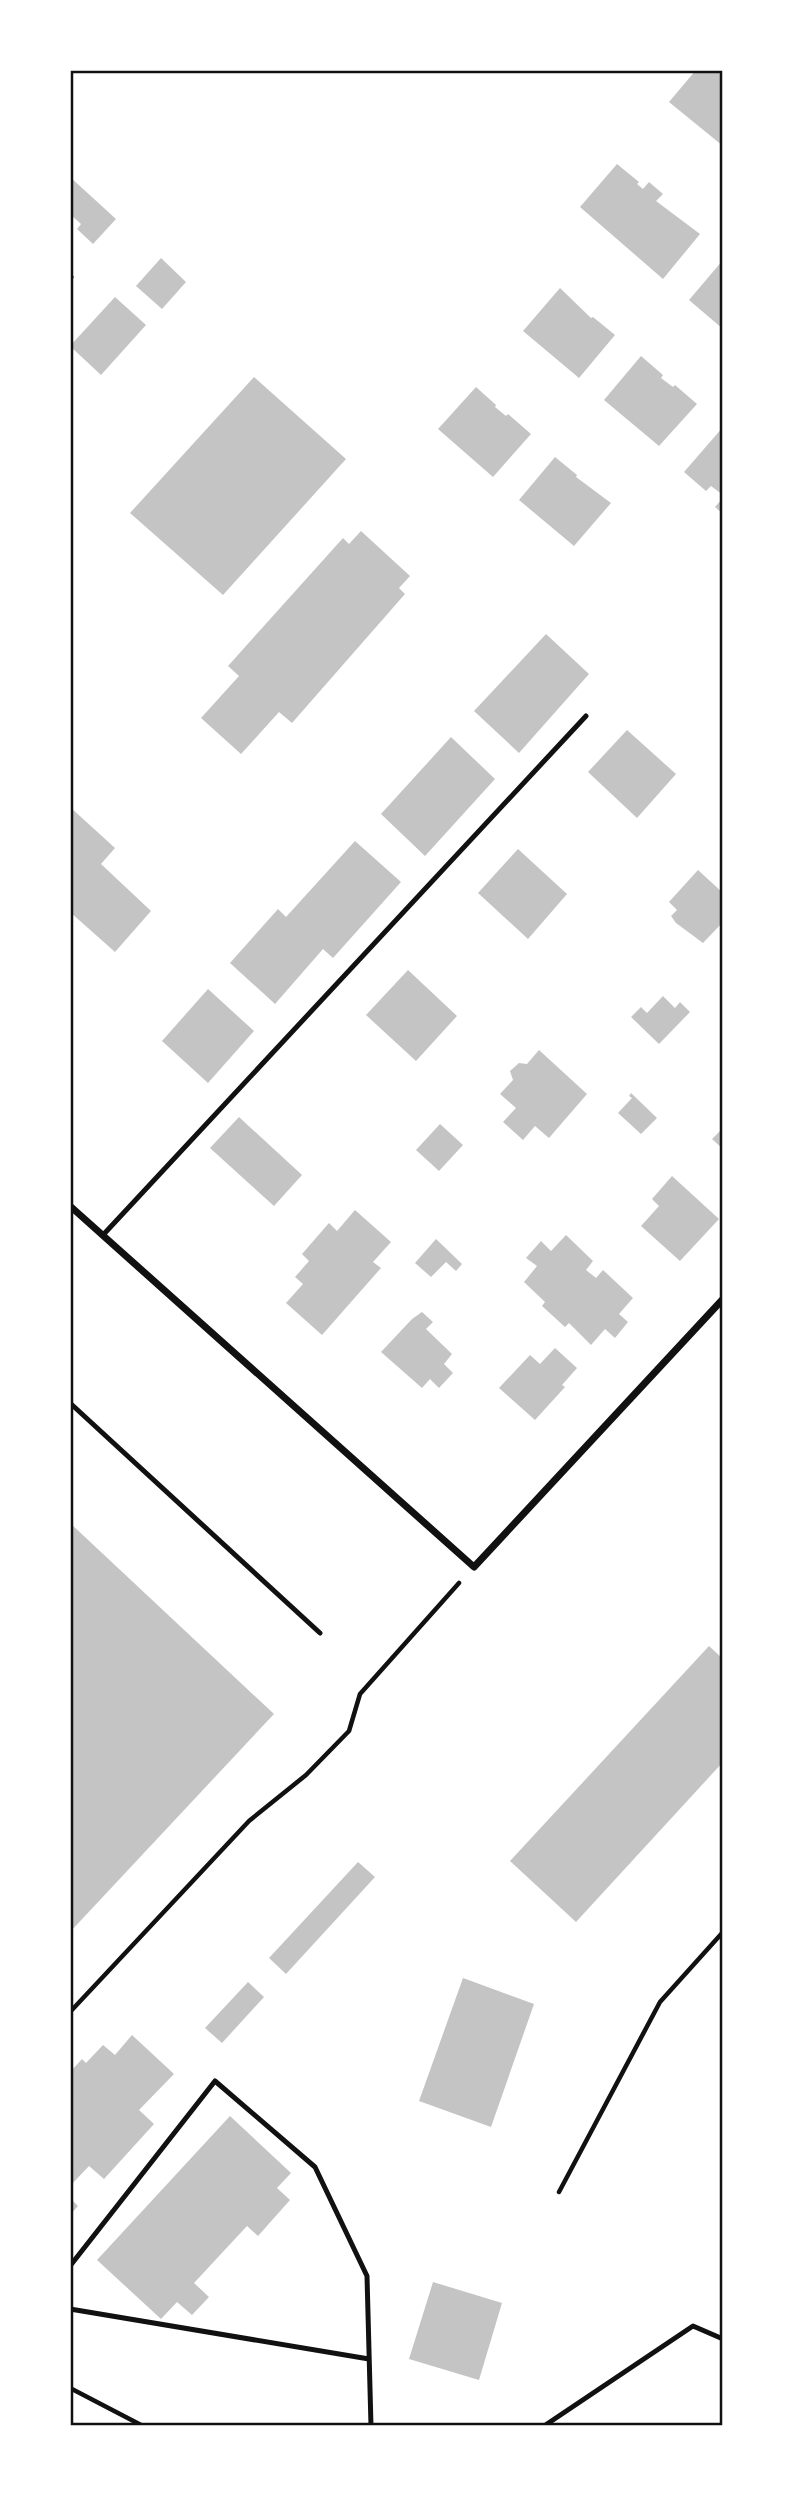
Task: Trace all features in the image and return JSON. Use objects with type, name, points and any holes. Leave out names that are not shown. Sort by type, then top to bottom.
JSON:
[{"type":"street","points":[[70,1206],[474,1567],[723,1299]]},
{"type":"lane","points":[[103,1235],[586,716]]},
{"type":"lane","points":[[70,1403],[320,1633]]},
{"type":"lane","points":[[70,2266],[215,2081],[315,2166],[367,2276],[371,2426]]},
{"type":"lane","points":[[70,2309],[369,2359]]},
{"type":"lane","points":[[544,2426],[693,2326],[723,2339]]},
{"type":"path","points":[[70,2012],[249,1821],[306,1775],[349,1731],[360,1694],[474,1567]]},
{"type":"path","points":[[559,2192],[660,2002],[723,1932]]},
{"type":"path","points":[[70,2388],[143,2426]]},
{"type":"building","points":[[696,70],[720,70],[723,73],[723,146],[669,102]]},
{"type":"building","points":[[617,164],[639,182],[637,184],[643,189],[649,182],[663,194],[656,201],[700,234],[663,279],[580,207]]},
{"type":"building","points":[[70,177],[116,219],[93,244],[77,229],[81,224],[70,214]]},
{"type":"building","points":[[161,258],[186,282],[162,309],[136,286]]},
{"type":"building","points":[[723,260],[723,329],[689,300]]},
{"type":"building","points":[[560,288],[591,318],[615,335],[579,378],[523,331]]},
{"type":"building","points":[[115,297],[146,325],[101,375],[70,346]]},
{"type":"building","points":[[641,356],[663,375],[661,378],[673,387],[675,385],[697,404],[659,446],[604,400]]},
{"type":"building","points":[[254,377],[346,459],[223,595],[130,513]]},
{"type":"building","points":[[476,387],[496,405],[495,407],[506,416],[508,414],[531,434],[493,477],[438,429]]},
{"type":"building","points":[[723,427],[723,495],[711,486],[706,491],[684,472]]},
{"type":"building","points":[[555,457],[577,475],[576,477],[611,503],[574,546],[519,500]]},
{"type":"building","points":[[723,498],[723,514],[715,507]]},
{"type":"building","points":[[361,531],[410,576],[399,588],[405,594],[292,723],[279,712],[241,754],[201,718],[239,676],[228,666],[343,538],[349,544]]},
{"type":"building","points":[[546,634],[589,674],[519,753],[474,711]]},
{"type":"building","points":[[627,730],[676,774],[637,818],[588,772]]},
{"type":"building","points":[[451,737],[495,779],[425,856],[381,814]]},
{"type":"building","points":[[70,807],[115,848],[101,864],[151,911],[115,952],[70,912]]},
{"type":"building","points":[[355,841],[401,882],[333,958],[323,949],[275,1004],[230,963],[278,909],[286,917]]},
{"type":"building","points":[[518,849],[567,894],[528,939],[478,893]]},
{"type":"building","points":[[698,870],[723,893],[723,922],[703,943],[676,923],[671,916],[677,910],[669,902]]},
{"type":"building","points":[[408,970],[457,1016],[416,1061],[366,1015]]},
{"type":"building","points":[[208,989],[254,1031],[208,1083],[162,1041]]},
{"type":"building","points":[[663,996],[675,1008],[680,1002],[690,1012],[659,1044],[631,1017],[641,1007],[647,1013]]},
{"type":"building","points":[[539,1050],[587,1094],[549,1138],[535,1126],[523,1140],[503,1122],[516,1108],[500,1094],[513,1080],[510,1071],[519,1063],[527,1064]]},
{"type":"building","points":[[631,1093],[657,1118],[641,1134],[618,1113],[632,1098],[629,1096]]},
{"type":"building","points":[[239,1117],[302,1175],[274,1206],[210,1148]]},
{"type":"building","points":[[440,1124],[463,1145],[439,1171],[416,1150]]},
{"type":"building","points":[[723,1128],[723,1149],[712,1139]]},
{"type":"building","points":[[672,1176],[719,1219],[680,1261],[641,1226],[659,1206],[652,1199]]},
{"type":"building","points":[[355,1210],[391,1242],[373,1262],[381,1268],[322,1335],[286,1303],[303,1284],[295,1277],[309,1261],[302,1254],[329,1223],[337,1231]]},
{"type":"building","points":[[566,1235],[593,1261],[586,1270],[596,1278],[603,1270],[633,1298],[619,1314],[628,1322],[615,1338],[605,1329],[591,1345],[569,1323],[565,1327],[542,1306],[545,1302],[524,1282],[537,1266],[526,1258],[541,1241],[551,1251]]},
{"type":"building","points":[[436,1239],[462,1264],[456,1271],[446,1262],[431,1277],[415,1263]]},
{"type":"building","points":[[422,1312],[433,1322],[426,1329],[452,1354],[444,1364],[453,1373],[439,1388],[430,1379],[422,1388],[381,1352]]},
{"type":"building","points":[[555,1348],[577,1368],[562,1385],[565,1387],[535,1420],[499,1388],[530,1355],[540,1364]]},
{"type":"building","points":[[70,1523],[274,1714],[70,1932]]},
{"type":"building","points":[[709,1646],[723,1659],[723,1762],[576,1922],[510,1861]]},
{"type":"building","points":[[358,1862],[375,1877],[286,1974],[269,1958]]},
{"type":"building","points":[[463,1978],[534,2004],[491,2127],[419,2101]]},
{"type":"building","points":[[248,1982],[264,1997],[222,2043],[205,2028]]},
{"type":"building","points":[[132,2035],[174,2074],[139,2110],[154,2124],[104,2179],[89,2166],[70,2186],[70,2072],[82,2059],[86,2063],[103,2045],[115,2055]]},
{"type":"building","points":[[230,2116],[291,2173],[277,2188],[290,2200],[258,2236],[247,2226],[194,2283],[209,2297],[192,2315],[177,2302],[161,2319],[97,2260]]},
{"type":"building","points":[[70,2198],[78,2206],[70,2215]]},
{"type":"building","points":[[433,2282],[502,2303],[479,2380],[409,2359]]}]
